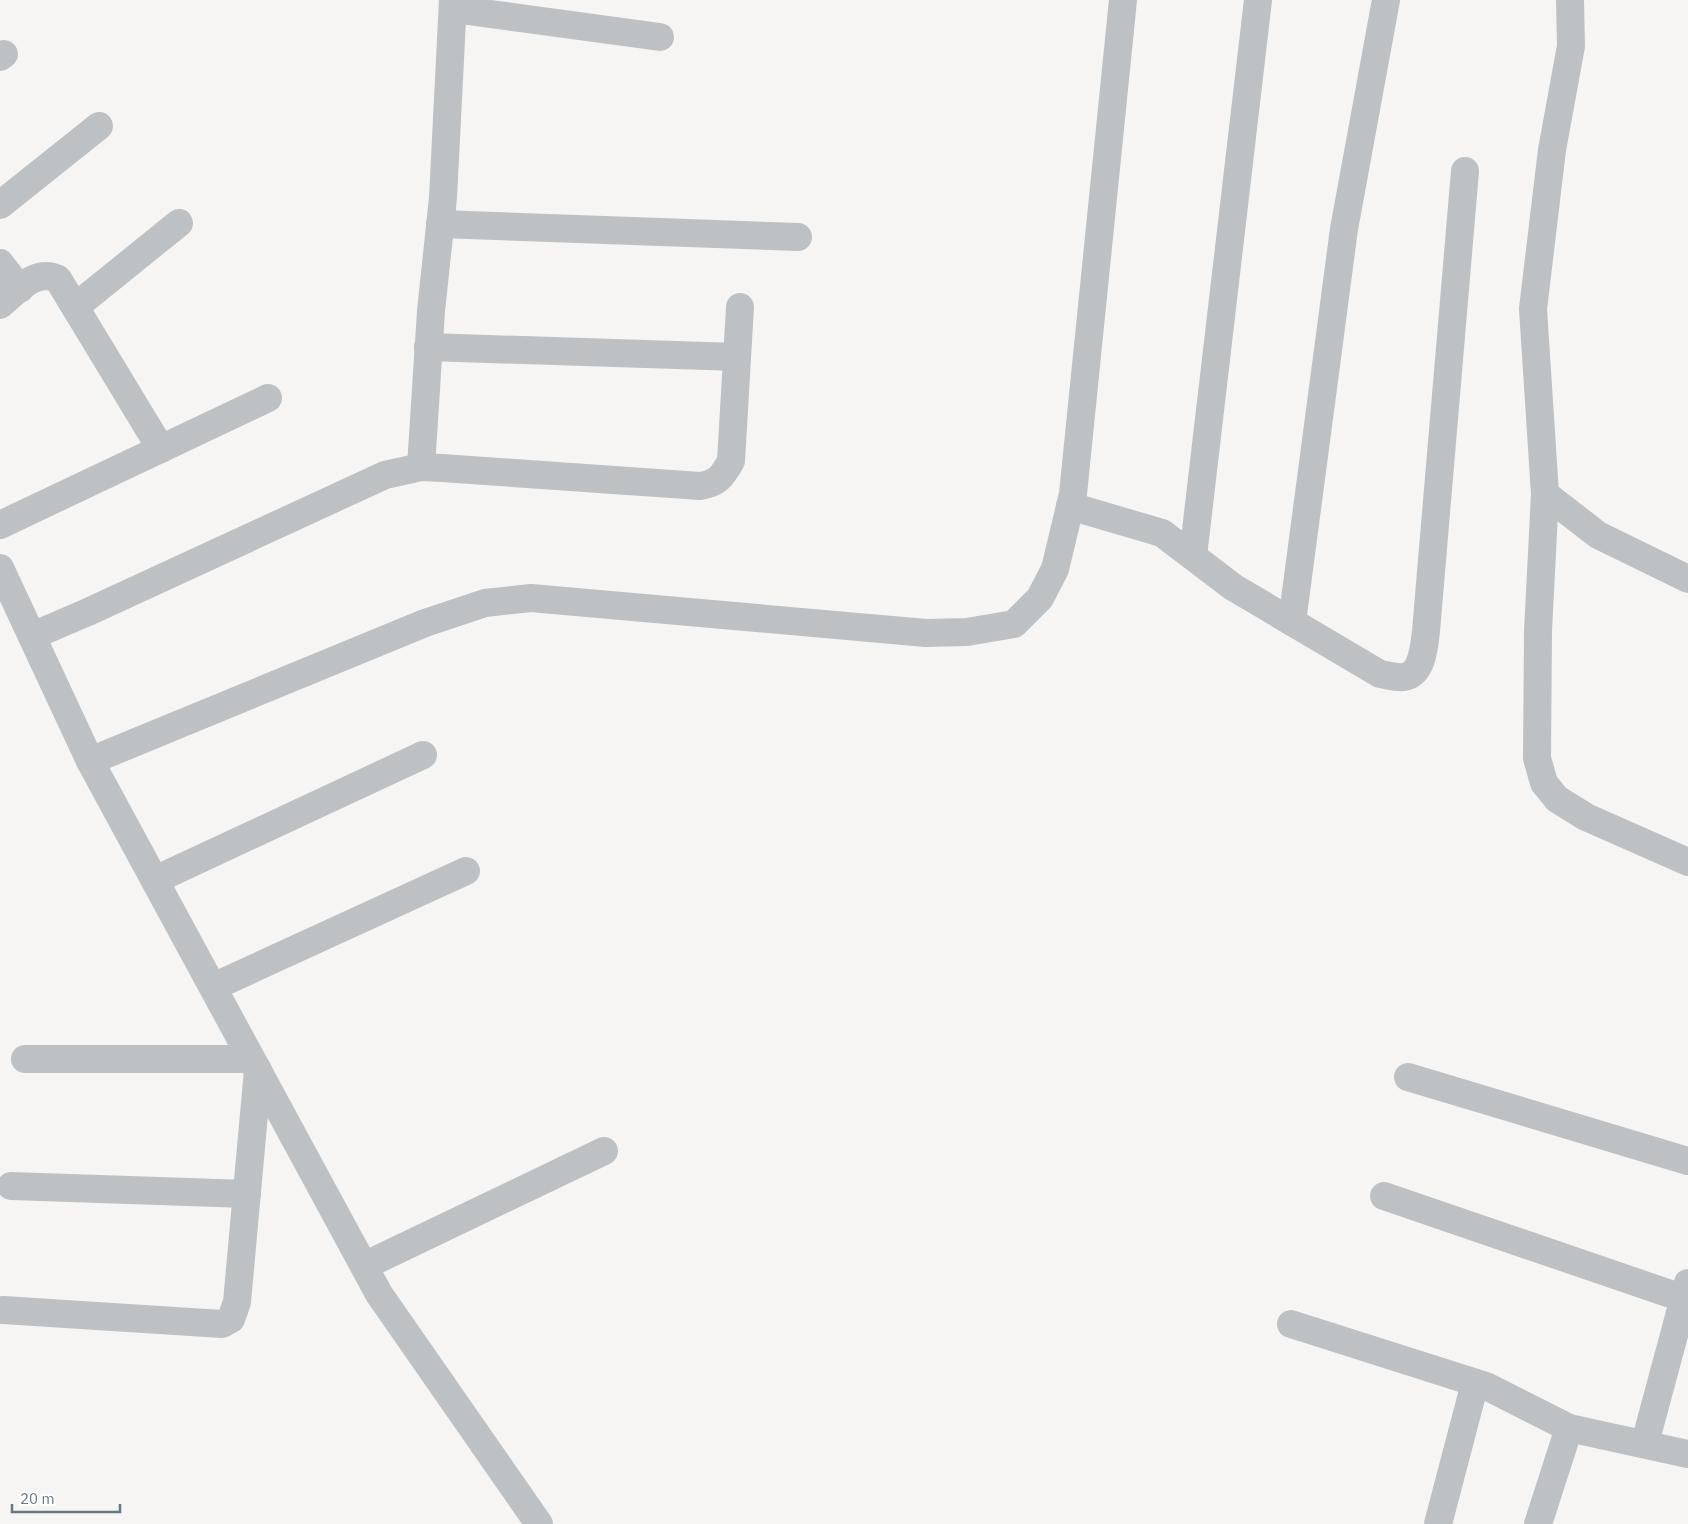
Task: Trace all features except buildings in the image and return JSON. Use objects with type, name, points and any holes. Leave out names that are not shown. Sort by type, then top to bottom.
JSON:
[{"type":"street","points":[[90,761],[425,623],[485,603],[531,598],[926,633],[967,632],[1014,624],[1040,598],[1055,569],[1070,506],[1123,0]]},
{"type":"street","points":[[1193,556],[1258,0]]},
{"type":"street","points":[[1292,622],[1344,230],[1386,0]]},
{"type":"street","points":[[1570,0],[1571,46],[1552,150],[1532,309],[1545,494],[1538,631],[1537,758],[1544,783],[1557,799],[1586,817],[1688,862]]},
{"type":"street","points":[[421,467],[428,347],[440,224],[453,4],[660,37]]},
{"type":"street","points":[[0,204],[99,126]]},
{"type":"street","points":[[1070,506],[1162,533],[1233,587],[1380,674],[1404,677],[1411,674],[1421,662],[1426,631],[1465,171]]},
{"type":"street","points":[[75,307],[179,223]]},
{"type":"street","points":[[440,224],[798,237]]},
{"type":"street","points":[[0,263],[10,297],[35,277],[48,274],[58,279],[161,449]]},
{"type":"street","points":[[32,636],[385,475],[421,467],[700,486],[715,483],[722,477],[731,461],[740,307]]},
{"type":"street","points":[[428,347],[737,357]]},
{"type":"street","points":[[0,525],[268,398]]},
{"type":"street","points":[[1545,494],[1598,535],[1688,579]]},
{"type":"street","points":[[0,568],[90,761],[379,1294],[539,1524]]},
{"type":"street","points":[[155,880],[422,755]]},
{"type":"street","points":[[213,987],[466,871]]},
{"type":"street","points":[[25,1060],[254,1065]]},
{"type":"street","points":[[3,1310],[222,1324],[231,1319],[237,1302],[247,1194],[254,1065]]},
{"type":"street","points":[[1408,1077],[1688,1161]]},
{"type":"street","points":[[364,1266],[604,1151]]},
{"type":"street","points":[[11,1186],[247,1194]]},
{"type":"street","points":[[1384,1196],[1686,1294],[1644,1443]]},
{"type":"street","points":[[1291,1324],[1475,1383],[1569,1428],[1688,1454]]},
{"type":"street","points":[[1438,1524],[1475,1383]]},
{"type":"street","points":[[1538,1524],[1569,1428]]}]
